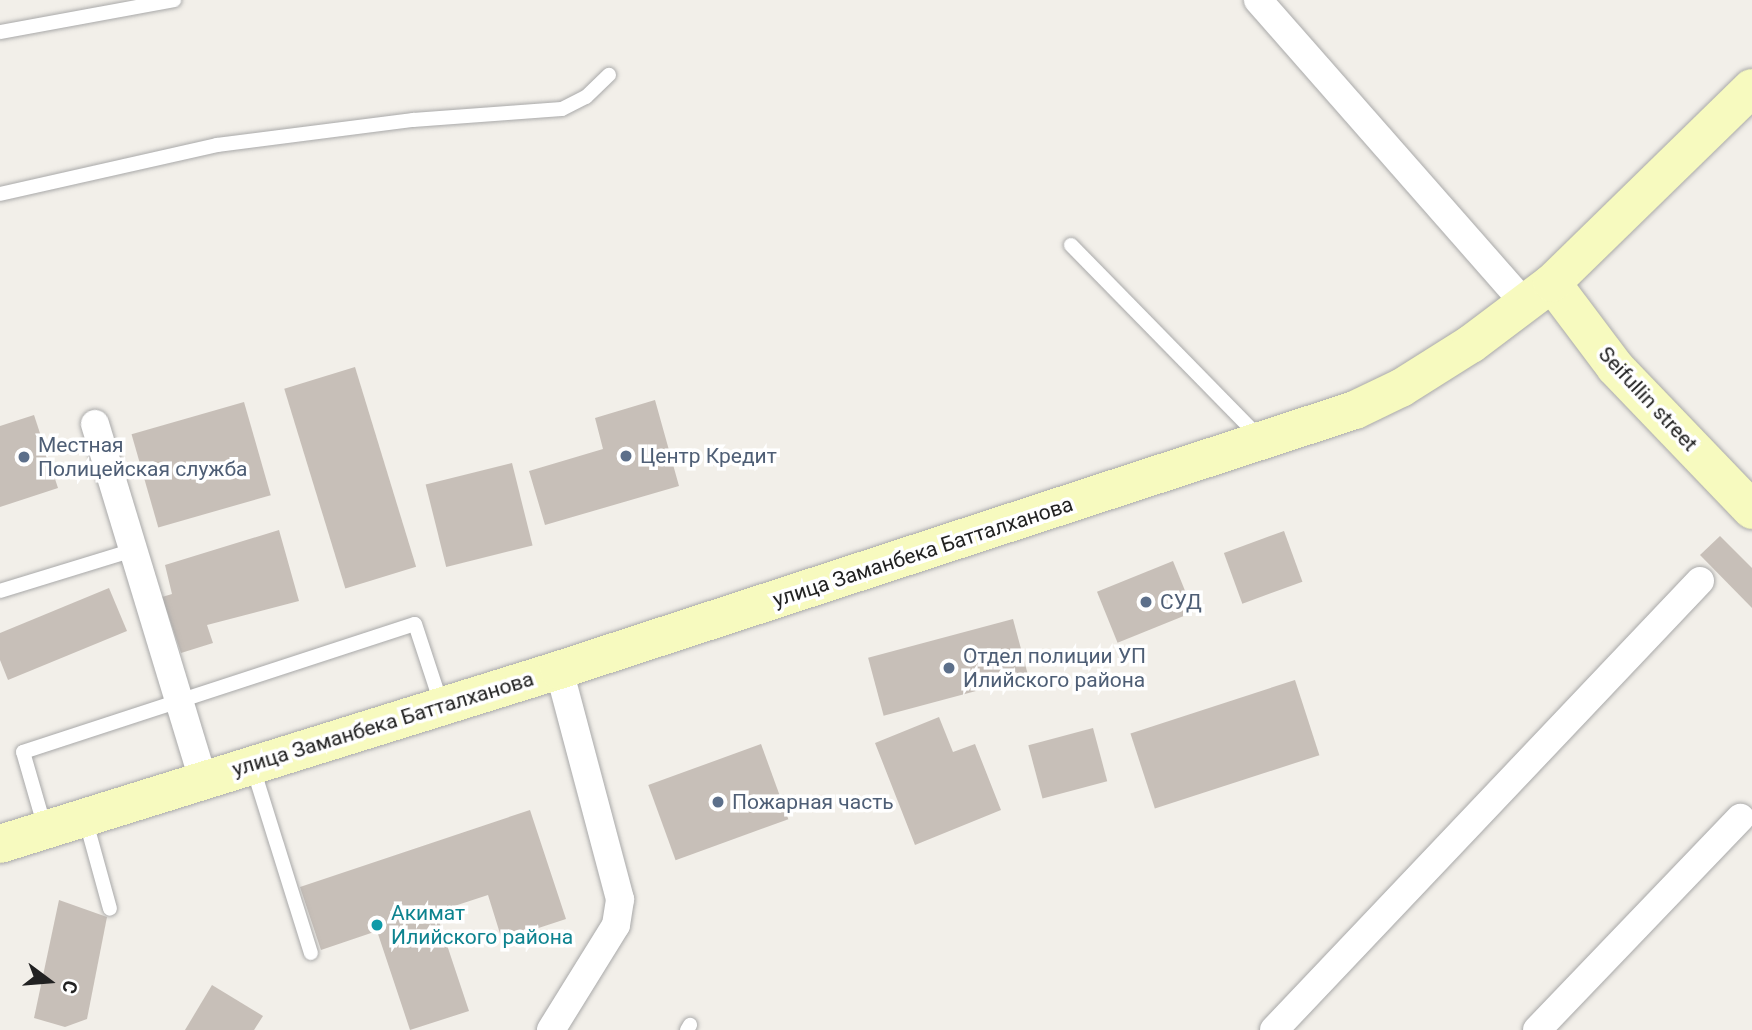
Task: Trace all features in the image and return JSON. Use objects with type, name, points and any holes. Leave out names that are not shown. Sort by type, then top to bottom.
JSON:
[{"type":"main road","name":"улица Заманбека Батталханова","points":[[0,844],[559,670],[1355,410],[1401,388],[1471,344],[1537,292],[1752,88]]},
{"type":"main road","name":"Seifullin street","points":[[1537,292],[1615,367],[1752,510]]},
{"type":"street","points":[[1258,0],[1537,292]]},
{"type":"street","points":[[94,424],[204,779]]},
{"type":"street","points":[[1274,1030],[1700,581]]},
{"type":"street","points":[[551,1030],[616,925],[620,899],[559,670]]},
{"type":"street","points":[[1537,1030],[1740,818]]},
{"type":"lane","points":[[0,32],[174,0]]},
{"type":"lane","points":[[0,194],[218,145],[413,120],[562,109],[586,97],[609,75]]},
{"type":"lane","points":[[1071,245],[1263,441]]},
{"type":"lane","points":[[0,591],[133,550]]},
{"type":"lane","points":[[46,830],[23,752],[415,624],[442,706]]},
{"type":"lane","points":[[252,764],[311,953]]},
{"type":"lane","points":[[85,816],[110,909]]},
{"type":"building","points":[[355,367],[416,567],[345,589],[284,389]]},
{"type":"building","name":"Центр Кредит","points":[[655,400],[679,486],[545,525],[529,471],[603,449],[595,418]]},
{"type":"building","points":[[244,402],[271,495],[158,527],[132,434]]},
{"type":"building","name":"Местная Полицейская служба","points":[[34,415],[58,488],[0,507],[0,426]]},
{"type":"building","points":[[512,463],[533,545],[446,567],[426,485]]},
{"type":"building","points":[[279,530],[299,601],[207,625],[213,643],[181,653],[162,597],[172,594],[165,565]]},
{"type":"building","points":[[1284,531],[1302,582],[1242,604],[1224,553]]},
{"type":"building","points":[[1720,536],[1752,568],[1752,608],[1700,555]]},
{"type":"building","name":"СУД","points":[[1173,561],[1194,612],[1118,643],[1097,592]]},
{"type":"building","points":[[109,588],[127,631],[8,680],[0,660],[0,633]]},
{"type":"building","name":"Отдел полиции УП Илийского района","points":[[1013,619],[1029,677],[884,716],[868,658]]},
{"type":"building","points":[[1295,680],[1319,755],[1155,809],[1130,733]]},
{"type":"building","points":[[939,717],[953,752],[975,744],[1001,810],[915,845],[875,743]]},
{"type":"building","points":[[1093,728],[1107,781],[1043,798],[1028,745]]},
{"type":"building","name":"Пожарная часть","points":[[761,744],[788,819],[676,860],[648,785]]},
{"type":"building","name":"Акимат Илийского района","points":[[530,810],[566,919],[502,940],[488,895],[436,912],[469,1011],[410,1030],[377,931],[321,950],[300,887]]},
{"type":"building","points":[[59,900],[107,917],[87,1019],[65,1027],[34,1018]]},
{"type":"building","points":[[212,985],[263,1016],[254,1030],[185,1030]]},
{"type":"place","name":"Центр Кредит","points":[[626,456]]},
{"type":"place","name":"Местная Полицейская служба","points":[[24,457]]},
{"type":"place","name":"СУД","points":[[1146,602]]},
{"type":"place","name":"Отдел полиции УП Илийского района","points":[[949,668]]},
{"type":"place","name":"Пожарная часть","points":[[718,802]]},
{"type":"place","name":"Акимат Илийского района","points":[[377,925]]}]
